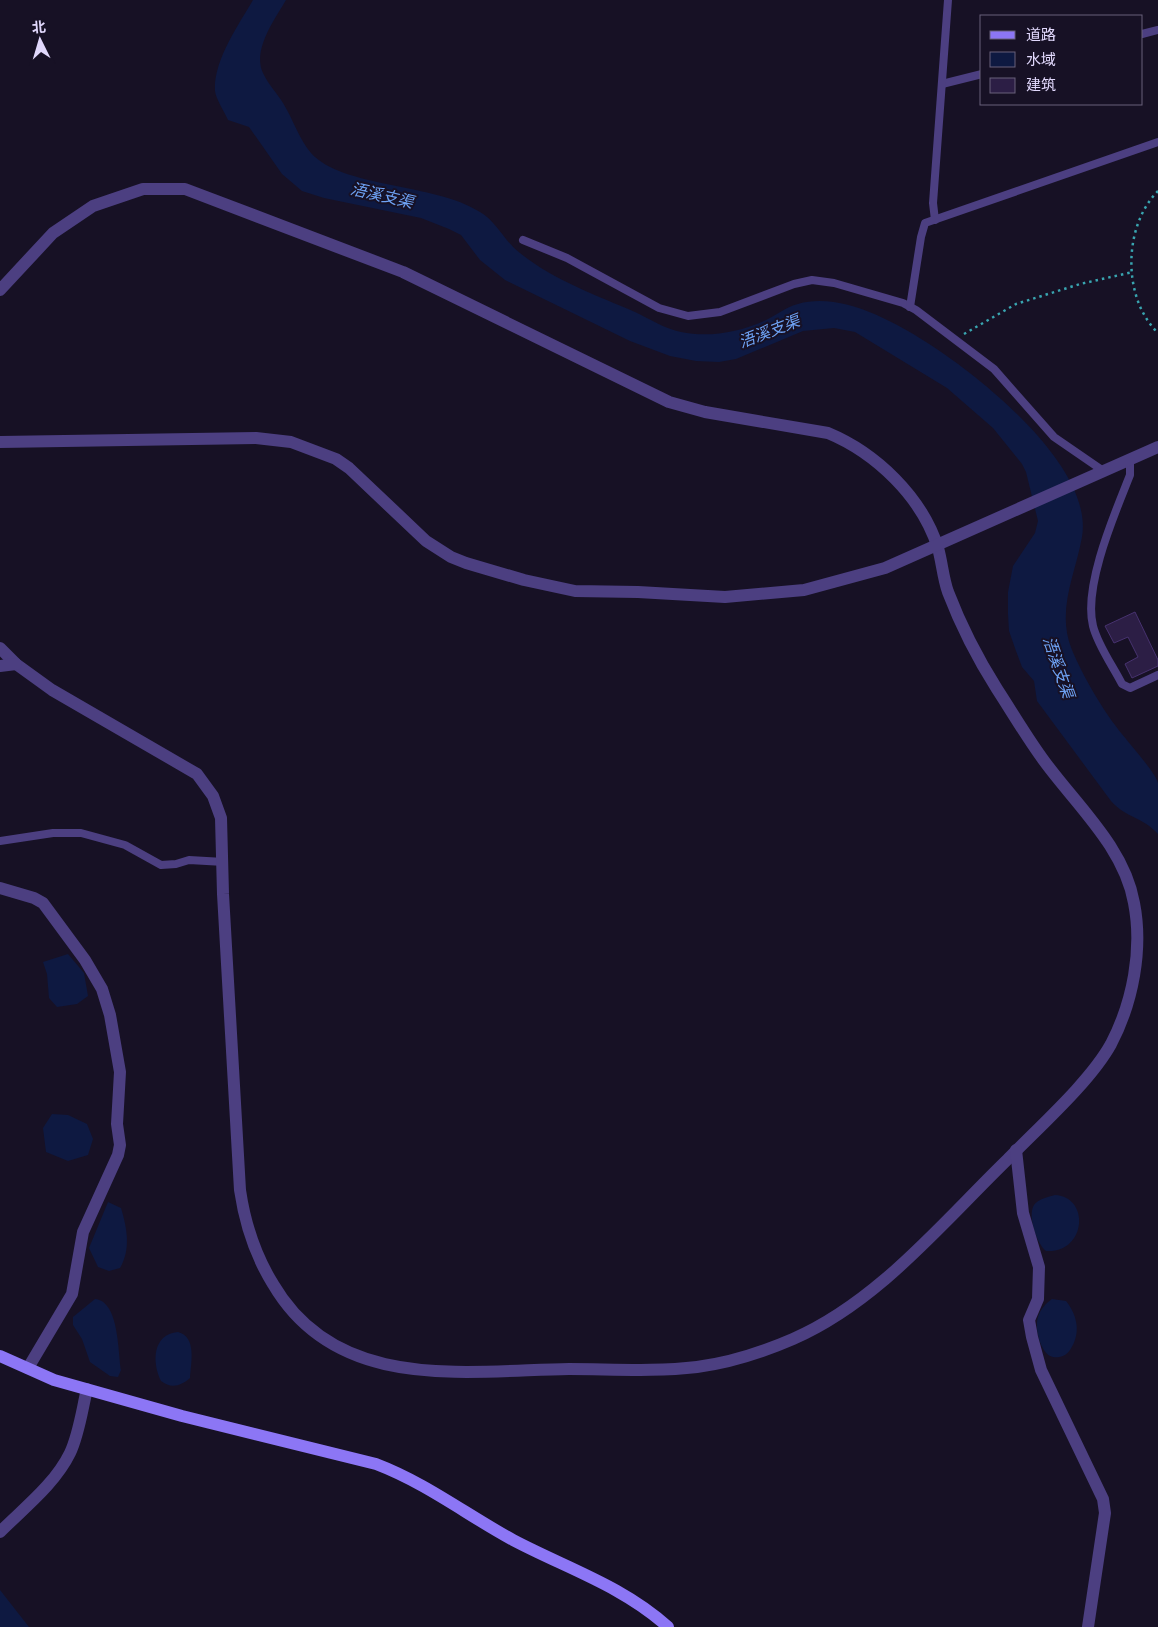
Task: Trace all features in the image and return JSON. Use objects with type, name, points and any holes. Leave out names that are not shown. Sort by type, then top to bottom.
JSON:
[{"type":"street","points":[[0,290],[53,233],[92,206],[143,189],[185,189],[403,272],[669,402],[705,412],[811,429],[844,440],[869,455],[905,491],[920,510],[937,545],[946,586],[974,650],[1041,757],[1119,859],[1131,888],[1135,905],[1136,954],[1128,1003],[1117,1032],[1102,1058],[1047,1120],[865,1297],[808,1332],[745,1356],[694,1367],[431,1372],[384,1364],[349,1353],[313,1333],[291,1312],[265,1271],[246,1222],[239,1180],[223,894],[222,818],[218,807],[197,774],[52,690],[16,664],[0,648]]},
{"type":"street","points":[[0,442],[256,438],[292,442],[323,452],[349,468],[426,541],[451,557],[524,580],[575,591],[638,592],[725,597],[776,594],[859,577],[937,545],[1099,471],[1158,447]]},
{"type":"street","points":[[0,666],[16,664]]},
{"type":"street","points":[[0,888],[34,898],[43,903],[85,960],[102,989],[110,1015],[120,1072],[118,1155],[83,1232],[72,1294],[28,1368]]},
{"type":"street","points":[[1016,1150],[1023,1212],[1039,1267],[1038,1299],[1029,1320],[1032,1337],[1041,1370],[1103,1499],[1105,1513],[1088,1627]]},
{"type":"street","points":[[0,1356],[54,1380],[182,1416],[376,1464],[395,1471],[430,1488],[514,1540],[621,1591],[668,1627]]},
{"type":"street","points":[[0,1532],[54,1477],[66,1462],[75,1440],[87,1389]]},
{"type":"lane","points":[[934,220],[933,203],[948,0]]},
{"type":"lane","points":[[1143,34],[1158,30]]},
{"type":"lane","points":[[942,84],[980,74]]},
{"type":"lane","points":[[910,307],[925,223],[1158,142]]},
{"type":"lane","points":[[523,240],[567,258],[659,308],[688,316],[720,312],[794,284],[812,280],[834,283],[910,307],[994,370],[1054,437],[1099,471]]},
{"type":"lane","points":[[1130,458],[1130,475],[1096,576],[1092,596],[1093,624],[1122,684],[1130,688],[1158,675]]},
{"type":"lane","points":[[0,841],[53,833],[81,833],[125,845],[161,865],[176,864],[189,860],[224,862]]},
{"type":"path","points":[[1158,191],[1141,213],[1137,223],[1133,252],[1133,272],[1138,304],[1158,333]]},
{"type":"path","points":[[954,339],[1016,304],[1080,284],[1133,272]]},
{"type":"water","name":"浯溪支渠","points":[[253,0],[286,0],[266,35],[260,55],[260,64],[265,77],[283,103],[307,147],[311,153],[325,164],[344,173],[366,179],[439,195],[480,212],[496,226],[514,248],[533,263],[575,286],[669,329],[692,334],[724,333],[746,328],[798,304],[814,301],[848,305],[881,317],[926,342],[949,357],[1002,400],[1029,426],[1052,454],[1070,482],[1081,510],[1082,537],[1066,607],[1068,636],[1076,659],[1097,699],[1156,778],[1158,783],[1158,834],[1111,801],[1037,701],[1034,681],[1022,667],[1009,631],[1008,592],[1013,566],[1035,533],[1038,521],[1026,472],[1022,464],[993,428],[947,388],[855,332],[834,328],[803,331],[736,359],[719,362],[696,361],[670,356],[630,341],[505,280],[480,260],[461,235],[449,229],[421,218],[324,198],[302,191],[282,174],[249,127],[228,120],[215,91],[215,79],[222,55]]},
{"type":"water","points":[[68,954],[84,973],[88,996],[77,1004],[57,1007],[49,998],[47,974],[43,962]]},
{"type":"water","points":[[52,1114],[68,1115],[87,1124],[93,1139],[88,1155],[68,1161],[46,1152],[43,1128]]},
{"type":"water","points":[[1055,1195],[1067,1198],[1074,1205],[1079,1214],[1079,1225],[1076,1235],[1069,1244],[1059,1250],[1046,1251],[1039,1242],[1034,1230],[1032,1210],[1038,1201]]},
{"type":"water","points":[[108,1202],[121,1208],[127,1238],[126,1253],[120,1268],[109,1271],[98,1267],[89,1248]]},
{"type":"water","points":[[95,1299],[103,1302],[109,1308],[113,1317],[118,1340],[121,1370],[118,1377],[110,1376],[90,1362],[82,1339],[73,1325],[73,1317]]},
{"type":"water","points":[[1052,1299],[1066,1301],[1077,1325],[1076,1338],[1070,1350],[1065,1355],[1058,1357],[1053,1357],[1045,1351],[1037,1328],[1040,1312]]},
{"type":"water","points":[[178,1332],[188,1339],[192,1351],[190,1378],[180,1385],[172,1386],[161,1381],[156,1366],[156,1350],[163,1338]]},
{"type":"water","points":[[0,1590],[29,1627],[0,1627]]},
{"type":"building","points":[[1135,612],[1158,660],[1158,666],[1132,678],[1125,664],[1138,657],[1128,637],[1114,643],[1105,626]]}]
